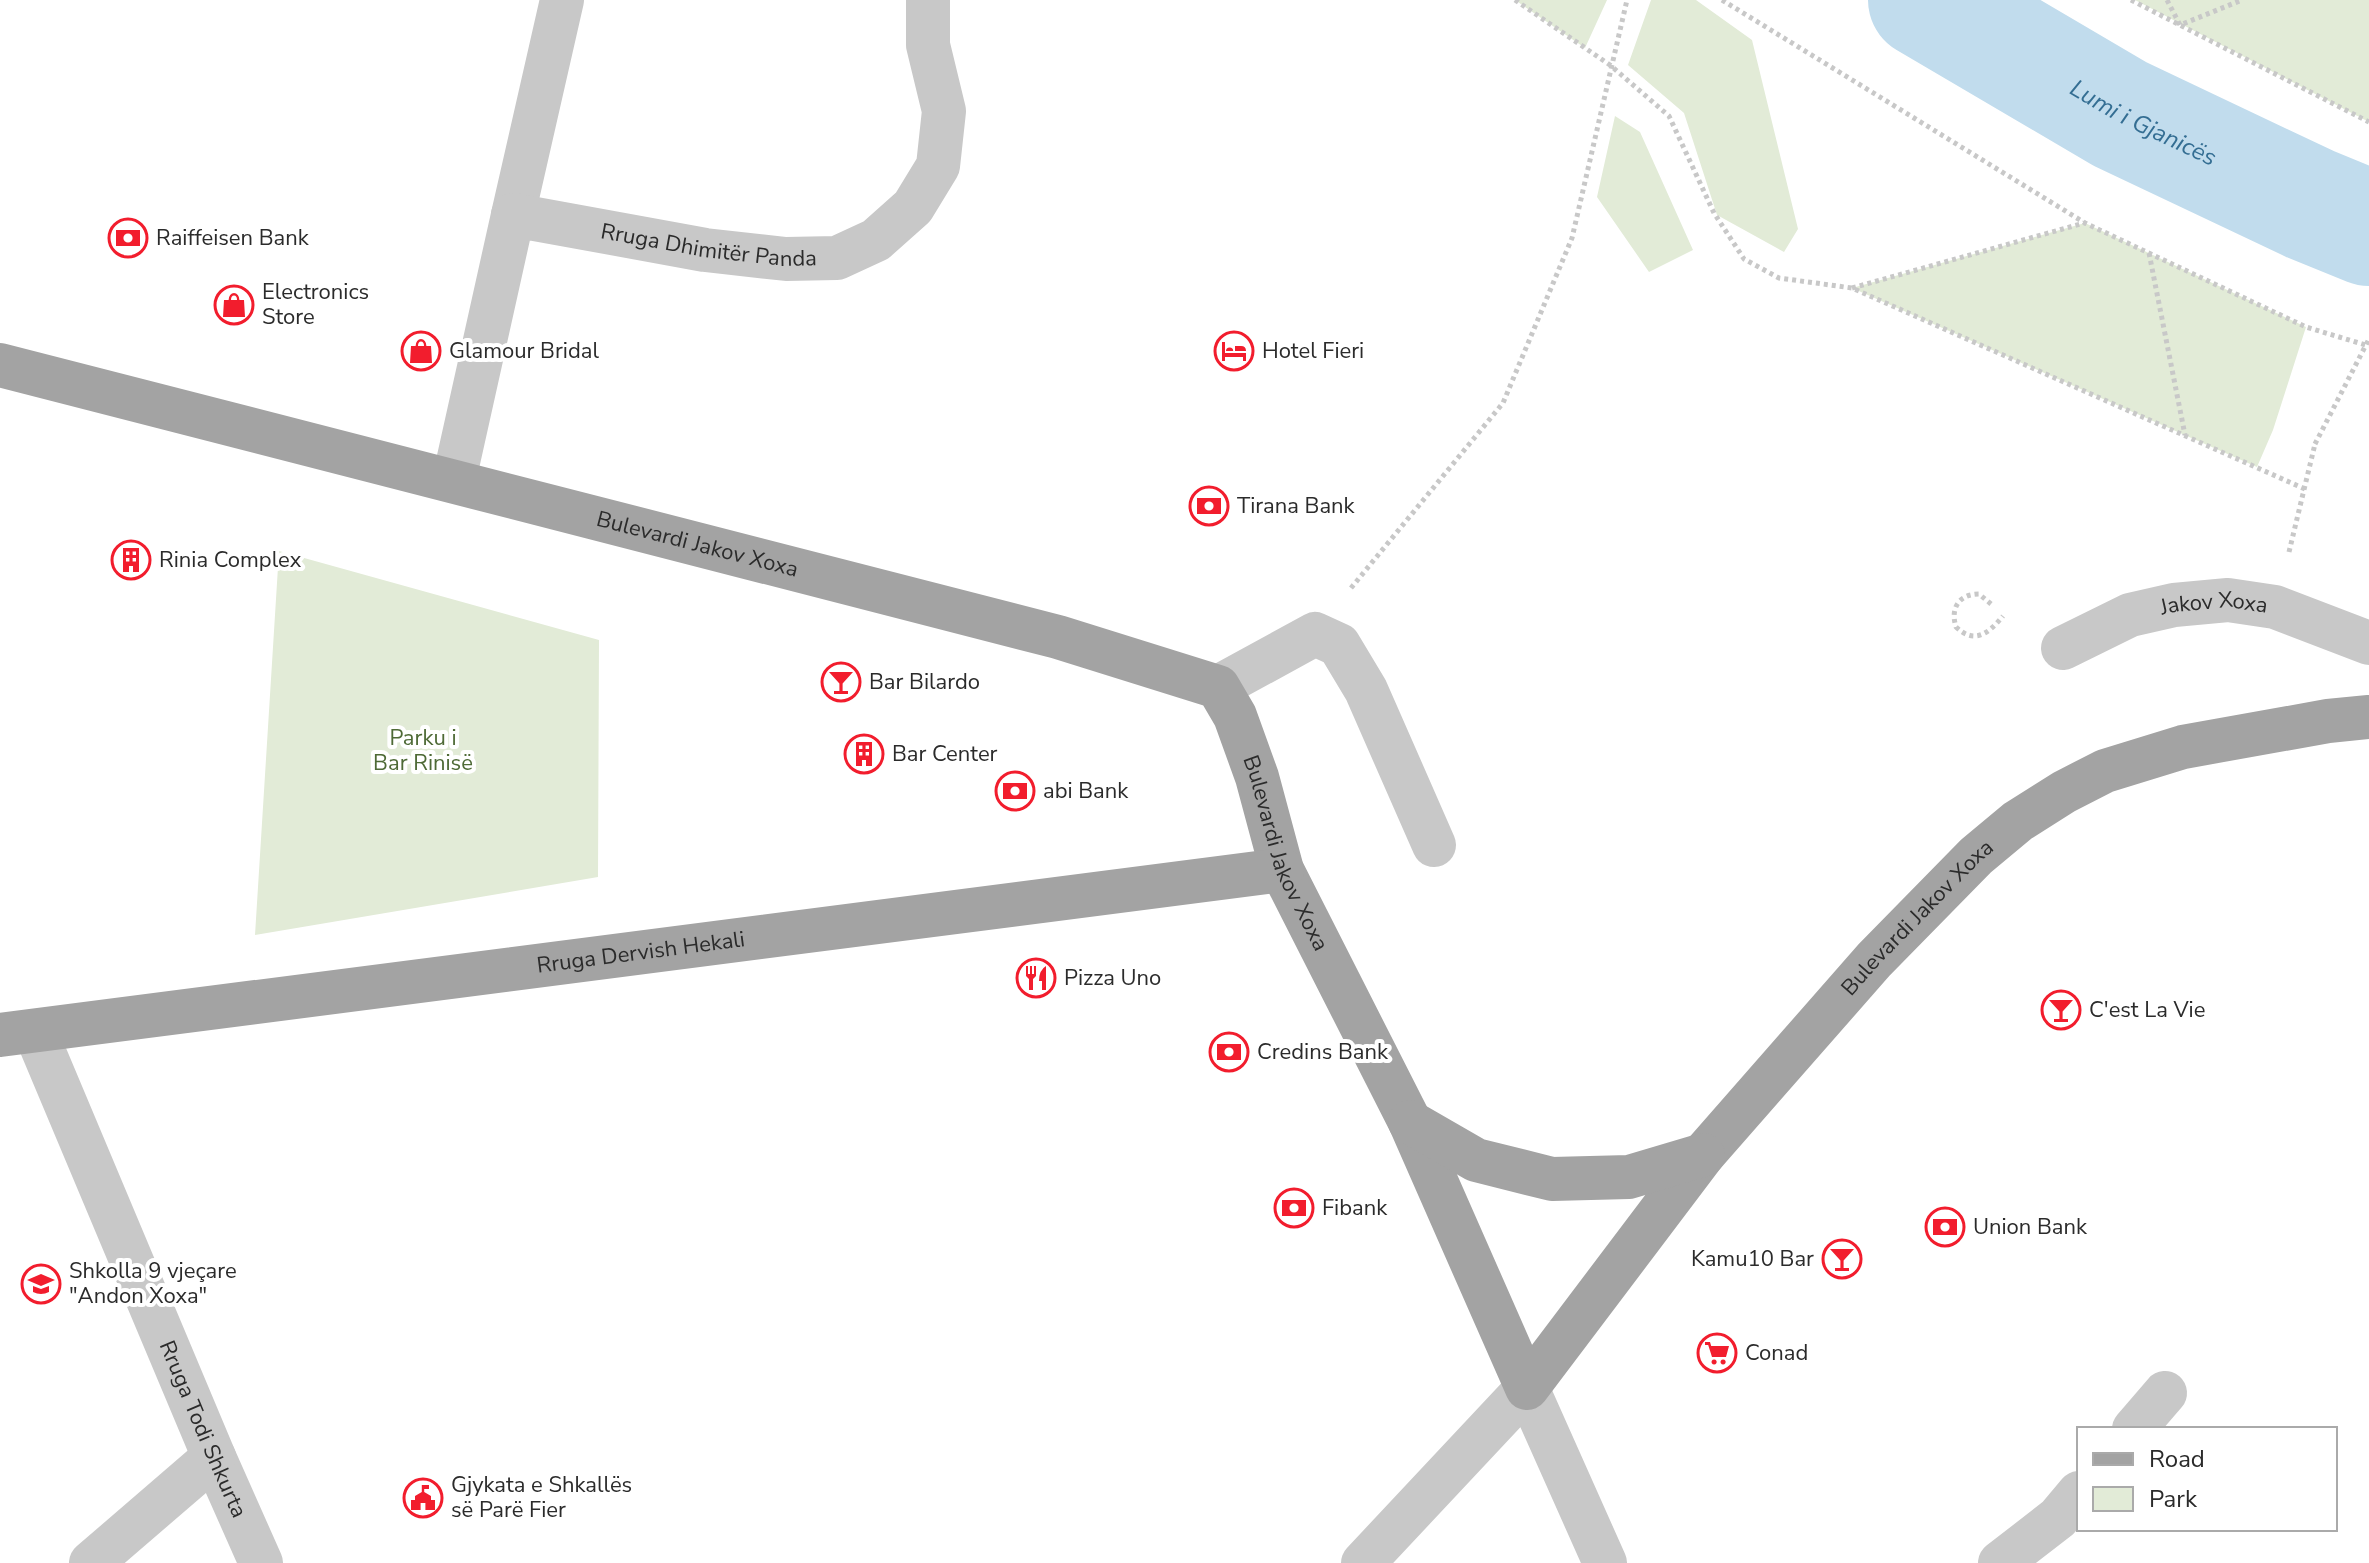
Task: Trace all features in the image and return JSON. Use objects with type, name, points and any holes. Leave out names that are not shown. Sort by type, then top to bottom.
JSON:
[{"type":"main road","name":"Bulevardi Jakov Xoxa","points":[[0,365],[1058,637],[1218,687],[1235,716],[1257,777],[1282,870],[1410,1122],[1527,1388],[1703,1155],[1874,960],[1976,856],[2018,821],[2105,771],[2183,747],[2328,721],[2369,717]]},
{"type":"main road","name":"Rruga Dervish Hekali","points":[[18,1033],[1282,870]]},
{"type":"main road","points":[[1410,1122],[1476,1160],[1552,1179],[1629,1177],[1703,1155]]},
{"type":"street","points":[[454,480],[562,0]]},
{"type":"street","name":"Rruga Dhimitër Panda","points":[[513,215],[705,250],[786,259],[837,258],[876,240],[913,207],[938,166],[944,111],[928,45],[928,0]]},
{"type":"street","name":"Jakov Xoxa","points":[[2063,648],[2130,615],[2174,605],[2228,600],[2275,607],[2369,643]]},
{"type":"street","points":[[1218,687],[1315,634],[1339,645],[1366,690],[1434,845]]},
{"type":"street","name":"Rruga Todi Shkurta","points":[[18,1033],[261,1563]]},
{"type":"street","points":[[1363,1563],[1527,1388],[1605,1563]]},
{"type":"street","points":[[2136,1427],[2165,1393]]},
{"type":"street","points":[[91,1563],[214,1457]]},
{"type":"street","points":[[2000,1563],[2058,1518],[2077,1495]]},
{"type":"path","points":[[1515,0],[1610,65],[1669,116],[1714,213],[1744,259],[1779,278],[1852,288],[2305,489]]},
{"type":"path","points":[[1722,0],[2085,223],[2306,327],[2369,346]]},
{"type":"path","points":[[2131,0],[2369,122]]},
{"type":"path","points":[[2167,0],[2180,25]]},
{"type":"path","points":[[2180,25],[2242,0]]},
{"type":"path","points":[[1315,634],[1503,403],[1572,238],[1626,3]]},
{"type":"path","points":[[1852,288],[2085,223]]},
{"type":"path","points":[[2149,253],[2185,436]]},
{"type":"path","points":[[2275,607],[2315,444],[2369,339]]},
{"type":"path","points":[[1991,604],[1979,594],[1963,597],[1956,603],[1954,611],[1956,627],[1970,637],[1979,637],[2003,616]]},
{"type":"green space","points":[[1515,0],[1607,0],[1585,48]]},
{"type":"green space","points":[[1651,0],[1696,0],[1752,40],[1798,229],[1784,252],[1717,215],[1684,113],[1628,65]]},
{"type":"green space","points":[[2135,0],[2369,0],[2369,122]]},
{"type":"green space","points":[[1615,116],[1640,132],[1693,250],[1649,272],[1597,197]]},
{"type":"green space","points":[[2085,223],[2306,327],[2273,430],[2257,467],[1852,288]]},
{"type":"green space","name":"Parku i Bar Rinisë","points":[[279,551],[599,640],[598,877],[255,935]]},
{"type":"waterway","name":"Lumi i Gjanicës","points":[[1926,0],[2120,114],[2310,204],[2369,228]]},
{"type":"place","name":"Raiffeisen Bank","points":[[128,238]]},
{"type":"place","name":"Electronics Store","points":[[234,305]]},
{"type":"place","name":"Glamour Bridal","points":[[421,351]]},
{"type":"place","name":"Hotel Fieri","points":[[1234,351]]},
{"type":"place","name":"Tirana Bank","points":[[1209,506]]},
{"type":"place","name":"Rinia Complex","points":[[131,560]]},
{"type":"place","name":"Bar Bilardo","points":[[841,682]]},
{"type":"place","name":"Bar Center","points":[[864,754]]},
{"type":"place","name":"abi Bank","points":[[1015,791]]},
{"type":"place","name":"Pizza Uno","points":[[1036,978]]},
{"type":"place","name":"C'est La Vie","points":[[2061,1010]]},
{"type":"place","name":"Credins Bank","points":[[1229,1052]]},
{"type":"place","name":"Fibank","points":[[1294,1208]]},
{"type":"place","name":"Union Bank","points":[[1945,1227]]},
{"type":"place","name":"Kamu10 Bar","points":[[1842,1259]]},
{"type":"place","name":"Shkolla 9 vjeçare \"Andon Xoxa\"","points":[[41,1284]]},
{"type":"place","name":"Conad","points":[[1717,1353]]},
{"type":"place","name":"Gjykata e Shkallës së Parë Fier","points":[[423,1498]]}]
